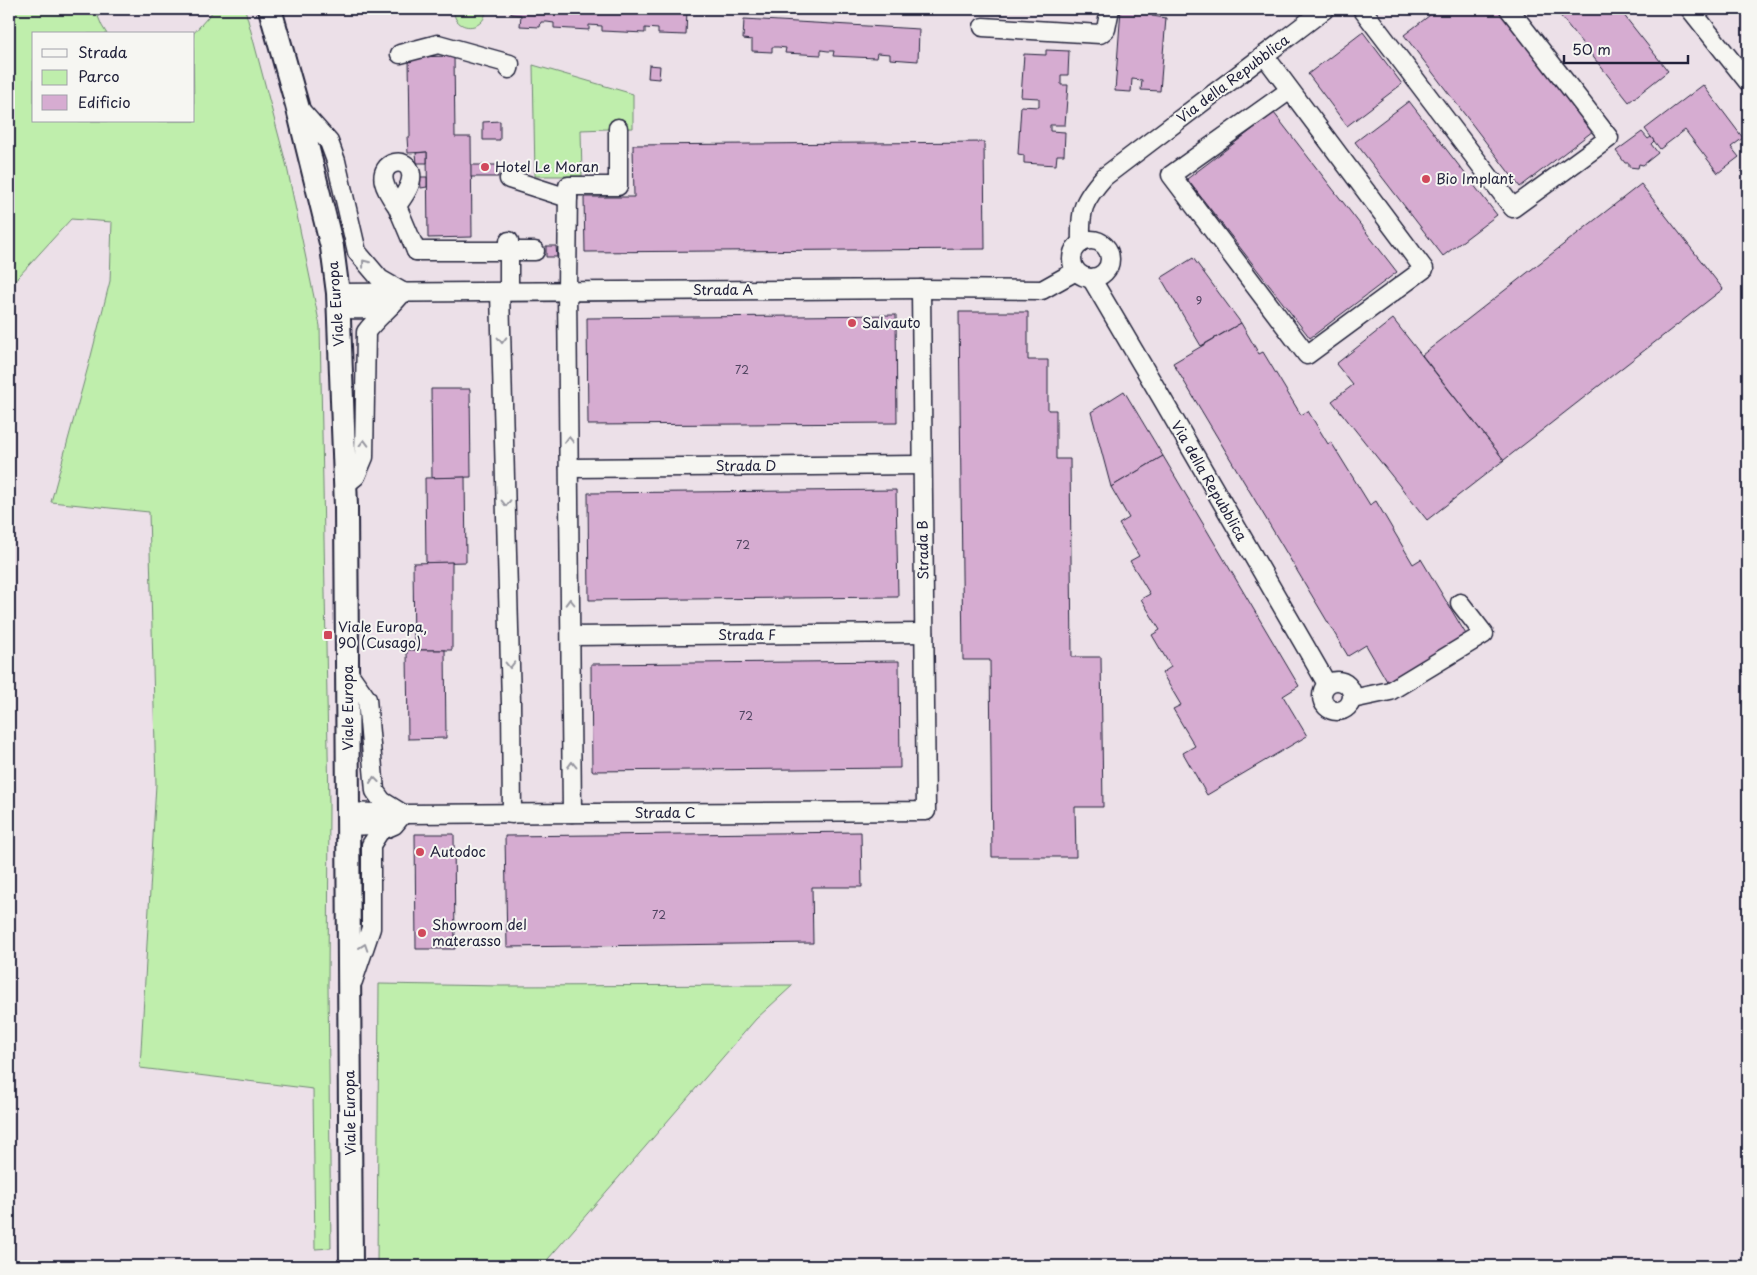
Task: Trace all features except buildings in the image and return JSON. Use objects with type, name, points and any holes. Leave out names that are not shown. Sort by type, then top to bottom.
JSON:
[{"type":"main road","name":"Viale Europa","points":[[270,9],[297,105],[332,247],[338,301],[345,485],[348,672],[351,1266]]},
{"type":"street","points":[[983,27],[1100,34],[1106,29],[1110,9]]},
{"type":"street","name":"Via della Repubblica","points":[[1082,243],[1082,209],[1091,192],[1104,177],[1325,9]]},
{"type":"street","points":[[1362,9],[1513,208],[1609,138],[1508,9]]},
{"type":"street","points":[[1690,9],[1748,82]]},
{"type":"street","points":[[400,54],[438,44],[510,64],[509,69]]},
{"type":"street","points":[[1264,55],[1424,269],[1307,355],[1171,175],[1290,90]]},
{"type":"street","name":"Strada A","points":[[297,105],[329,142],[336,161],[357,252],[380,280],[403,292]]},
{"type":"street","points":[[572,813],[568,186],[618,186],[618,128]]},
{"type":"street","points":[[510,179],[568,198]]},
{"type":"street","points":[[397,206],[413,255],[509,246],[535,250]]},
{"type":"street","points":[[1088,241],[1100,242],[1105,246],[1110,258],[1107,270],[1097,277],[1083,275],[1073,265],[1073,252],[1082,243],[1088,241]]},
{"type":"street","points":[[509,246],[505,292],[512,814]]},
{"type":"street","name":"Strada A","points":[[338,301],[403,292],[1042,290],[1083,275]]},
{"type":"street","name":"Via della Repubblica","points":[[1083,275],[1164,402],[1327,684]]},
{"type":"street","name":"Strada B","points":[[921,289],[926,811]]},
{"type":"street","points":[[345,485],[356,476],[364,457],[366,332],[374,320],[397,300],[403,292]]},
{"type":"street","name":"Strada D","points":[[569,468],[922,465]]},
{"type":"street","points":[[1352,699],[1390,691],[1484,634],[1460,603]]},
{"type":"street","name":"Strada F","points":[[571,636],[924,633]]},
{"type":"street","points":[[348,672],[367,699],[375,791],[382,801],[403,814],[394,825],[380,832],[371,845],[371,928],[349,993]]},
{"type":"street","points":[[1335,680],[1345,682],[1351,690],[1352,699],[1350,704],[1343,710],[1334,711],[1325,706],[1322,693],[1327,684],[1335,680]]},
{"type":"street","name":"Strada C","points":[[348,819],[403,814],[926,811]]},
{"type":"green space","points":[[9,9],[95,9],[106,32],[32,32],[32,122],[195,122],[195,32],[215,9],[245,9],[287,167],[320,326],[329,804],[328,985],[331,1248],[315,1249],[313,1089],[140,1068],[156,784],[149,512],[51,502],[110,281],[112,222],[71,219],[9,287]]},
{"type":"green space","points":[[454,9],[486,9],[485,17],[475,26],[469,27],[458,22]]},
{"type":"green space","points":[[533,65],[633,94],[633,128],[581,130],[582,176],[535,176]]},
{"type":"green space","points":[[379,984],[501,986],[793,985],[756,1019],[542,1266],[377,1266]]},
{"type":"place","name":"Hotel Le Moran","points":[[485,167]]},
{"type":"place","name":"Bio Implant","points":[[1426,179]]},
{"type":"place","name":"Salvauto","points":[[852,323]]},
{"type":"place","name":"Viale Europa, 90 (Cusago)","points":[[328,635]]},
{"type":"place","name":"Autodoc","points":[[420,852]]},
{"type":"place","name":"Showroom del materasso","points":[[422,933]]}]
